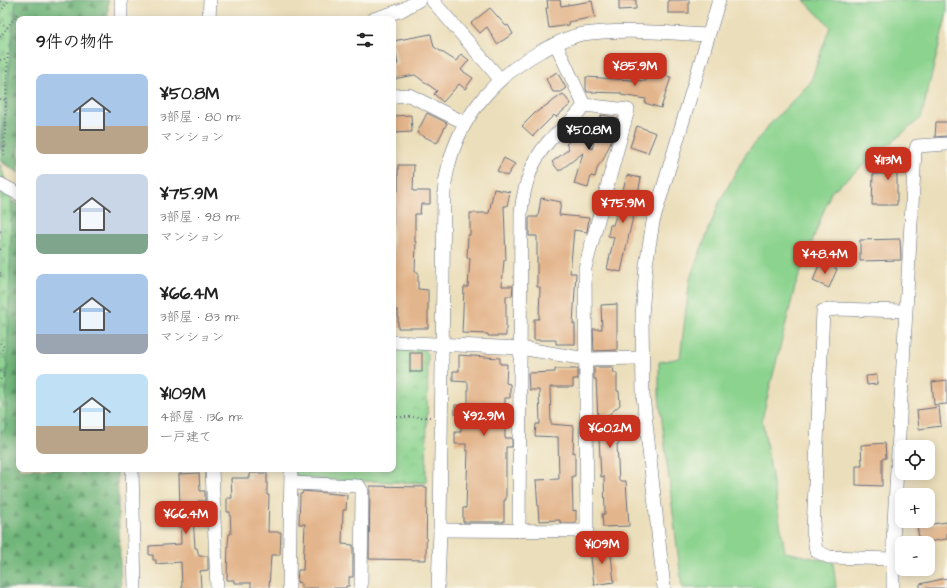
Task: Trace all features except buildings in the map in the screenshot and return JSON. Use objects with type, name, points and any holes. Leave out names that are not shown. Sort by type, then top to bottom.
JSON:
[{"type":"street","points":[[121,0],[121,16]]},
{"type":"street","points":[[210,0],[210,16]]},
{"type":"street","points":[[383,16],[402,10],[420,0]]},
{"type":"street","points":[[432,0],[500,79]]},
{"type":"street","points":[[664,588],[643,395],[642,358],[646,264],[653,222],[719,0]]},
{"type":"street","points":[[438,588],[445,177],[450,158],[464,123],[480,101],[500,79],[523,61],[556,44],[581,34],[620,31],[708,34]]},
{"type":"street","points":[[556,44],[584,105]]},
{"type":"street","points":[[396,96],[409,95],[464,123]]},
{"type":"street","points":[[519,531],[521,212],[523,191],[532,166],[550,141],[578,116],[584,105]]},
{"type":"street","points":[[440,530],[587,531],[585,268],[628,110],[584,105]]},
{"type":"street","points":[[893,588],[904,311],[915,152],[917,146],[947,144]]},
{"type":"street","points":[[0,184],[16,192]]},
{"type":"street","points":[[893,560],[828,557],[816,551],[814,530],[822,319],[823,311],[836,309],[904,311]]},
{"type":"street","points":[[396,342],[441,343],[520,348],[586,359],[642,358]]},
{"type":"street","points":[[132,472],[135,588]]},
{"type":"street","points":[[212,472],[217,588]]},
{"type":"street","points":[[289,588],[291,472]]},
{"type":"street","points":[[292,483],[359,486],[362,491],[361,588]]},
{"type":"path","points":[[0,12],[9,0]]},
{"type":"path","points":[[0,37],[19,12]]},
{"type":"path","points":[[0,23],[7,28]]},
{"type":"path","points":[[4,155],[8,49]]},
{"type":"path","points":[[0,60],[8,60]]},
{"type":"path","points":[[0,99],[6,100]]},
{"type":"path","points":[[0,138],[4,139]]},
{"type":"path","points":[[0,231],[2,233],[0,236]]},
{"type":"path","points":[[0,272],[2,274],[0,276]]},
{"type":"path","points":[[0,343],[4,347],[0,353]]},
{"type":"path","points":[[0,371],[5,375],[0,380]]},
{"type":"path","points":[[396,417],[441,417]]},
{"type":"green space","points":[[0,0],[16,0],[0,150]]},
{"type":"green space","points":[[16,0],[108,0],[108,16],[16,16],[16,171],[0,161]]},
{"type":"green space","points":[[804,0],[947,0],[947,13],[921,118],[831,192],[795,287],[762,419],[785,552],[833,562],[836,588],[682,588],[659,396],[659,362],[680,358],[690,278],[719,203],[745,155],[771,123],[810,83],[830,27]]},
{"type":"green space","points":[[0,164],[12,201],[5,430],[0,431]]},
{"type":"green space","points":[[12,201],[16,203],[16,472],[117,472],[121,588],[0,588],[0,431],[5,430]]},
{"type":"green space","points":[[396,348],[422,348],[428,355],[426,483],[300,479],[295,472],[396,472]]}]
